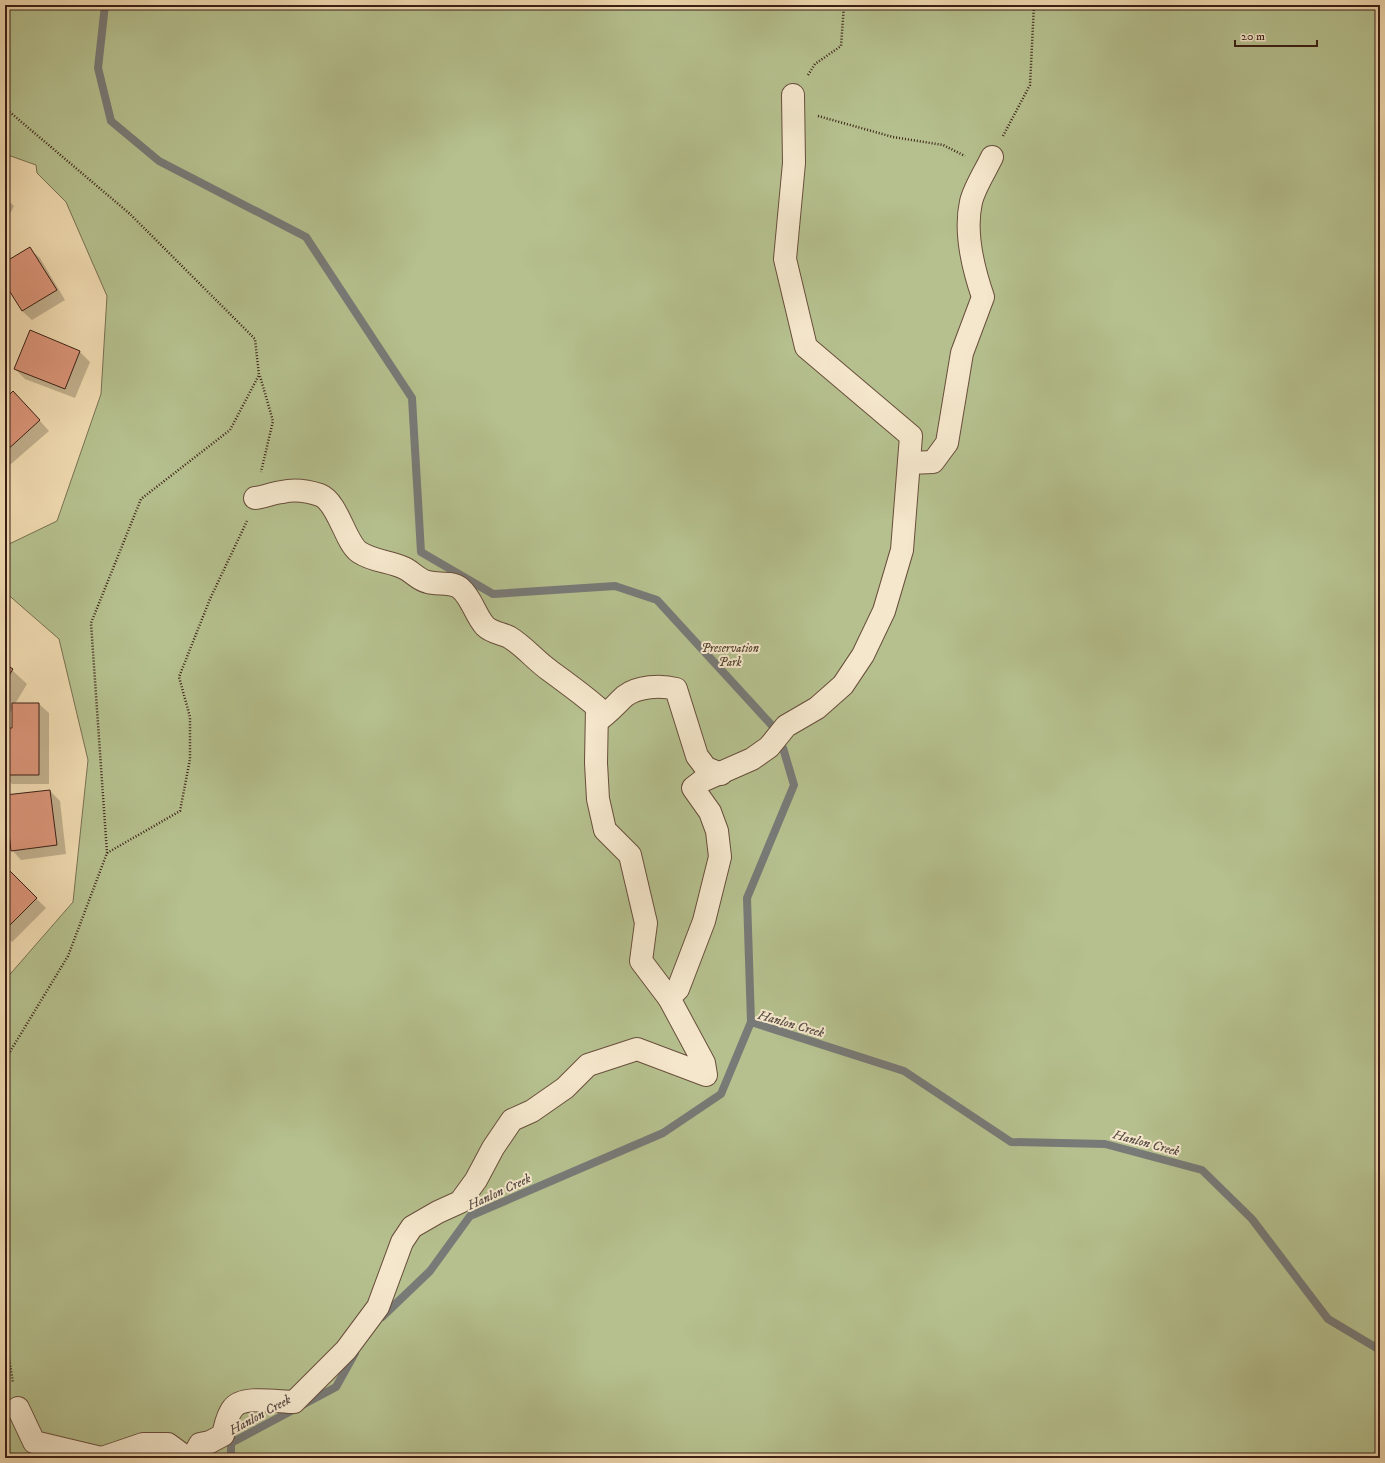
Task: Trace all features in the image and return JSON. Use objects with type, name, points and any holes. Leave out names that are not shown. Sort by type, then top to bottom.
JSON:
[{"type":"street","points":[[669,998],[678,989],[704,921],[720,857],[717,831],[710,812],[692,788],[702,781],[721,774],[752,759],[769,748],[786,726],[817,708],[843,685],[863,655],[884,611],[902,550],[911,436],[806,347],[785,259],[794,163],[793,95]]},
{"type":"street","points":[[909,463],[933,462],[947,443],[962,353],[983,297],[974,271],[970,230],[971,202],[992,157]]},
{"type":"street","points":[[192,1458],[200,1444],[210,1442],[223,1435],[231,1409],[238,1403],[249,1400],[294,1402],[346,1350],[378,1307],[402,1242],[412,1227],[438,1212],[460,1202],[476,1180],[493,1148],[512,1120],[532,1111],[564,1088],[588,1065],[637,1049],[706,1076],[704,1063],[669,998],[641,961],[646,923],[630,855],[605,830],[598,799],[596,763],[597,707],[576,688],[549,670],[508,637],[494,633],[484,626],[459,587],[442,583],[429,583],[416,578],[404,568],[372,559],[358,551],[350,542],[343,524],[322,496],[299,490],[281,492],[269,497],[255,498]]},
{"type":"street","points":[[597,721],[605,716],[625,696],[640,690],[666,687],[676,690],[697,756],[706,768],[721,774]]},
{"type":"street","points":[[18,1408],[34,1442],[102,1458],[143,1444],[168,1444],[187,1458]]},
{"type":"path","points":[[793,95],[815,64],[840,46],[844,5]]},
{"type":"path","points":[[793,119],[815,115],[893,137],[943,145],[968,157],[992,157],[1030,85],[1034,5]]},
{"type":"path","points":[[1376,5],[1380,14]]},
{"type":"path","points":[[5,108],[130,214],[255,339],[259,375],[273,421],[253,510],[210,599],[178,677],[190,717],[190,759],[180,810],[107,853]]},
{"type":"path","points":[[5,1060],[68,956],[107,853],[91,623],[141,498],[230,430],[259,375]]},
{"type":"green space","name":"Preservation Park","points":[[5,5],[1380,5],[1380,1458],[5,1458],[5,980],[73,902],[88,760],[59,639],[5,592],[5,546],[57,521],[101,394],[107,296],[66,202],[37,173],[36,165],[5,154]]},
{"type":"building","points":[[30,247],[57,290],[22,311],[5,284],[5,262]]},
{"type":"building","points":[[30,330],[80,351],[65,389],[14,369]]},
{"type":"building","points":[[13,391],[40,420],[5,452],[5,399]]},
{"type":"building","points":[[5,664],[13,669],[5,682]]},
{"type":"building","points":[[12,703],[39,703],[39,775],[5,775],[5,728],[12,728]]},
{"type":"building","points":[[50,790],[57,845],[11,851],[5,795]]},
{"type":"building","points":[[5,866],[37,898],[5,930]]},
{"type":"waterway","points":[[105,5],[98,68],[111,121],[159,161],[306,237],[412,398],[421,552],[493,594],[615,586],[657,600],[778,732]]},
{"type":"waterway","name":"Hanlon Creek","points":[[382,1317],[430,1271],[470,1216],[663,1133],[721,1094],[751,1022],[747,898],[794,785],[783,748]]},
{"type":"waterway","name":"Hanlon Creek","points":[[751,1022],[904,1071],[1011,1142],[1105,1144],[1202,1170],[1252,1219],[1328,1319],[1380,1350]]},
{"type":"waterway","name":"Hanlon Creek","points":[[231,1458],[231,1443],[336,1387],[355,1353]]}]
